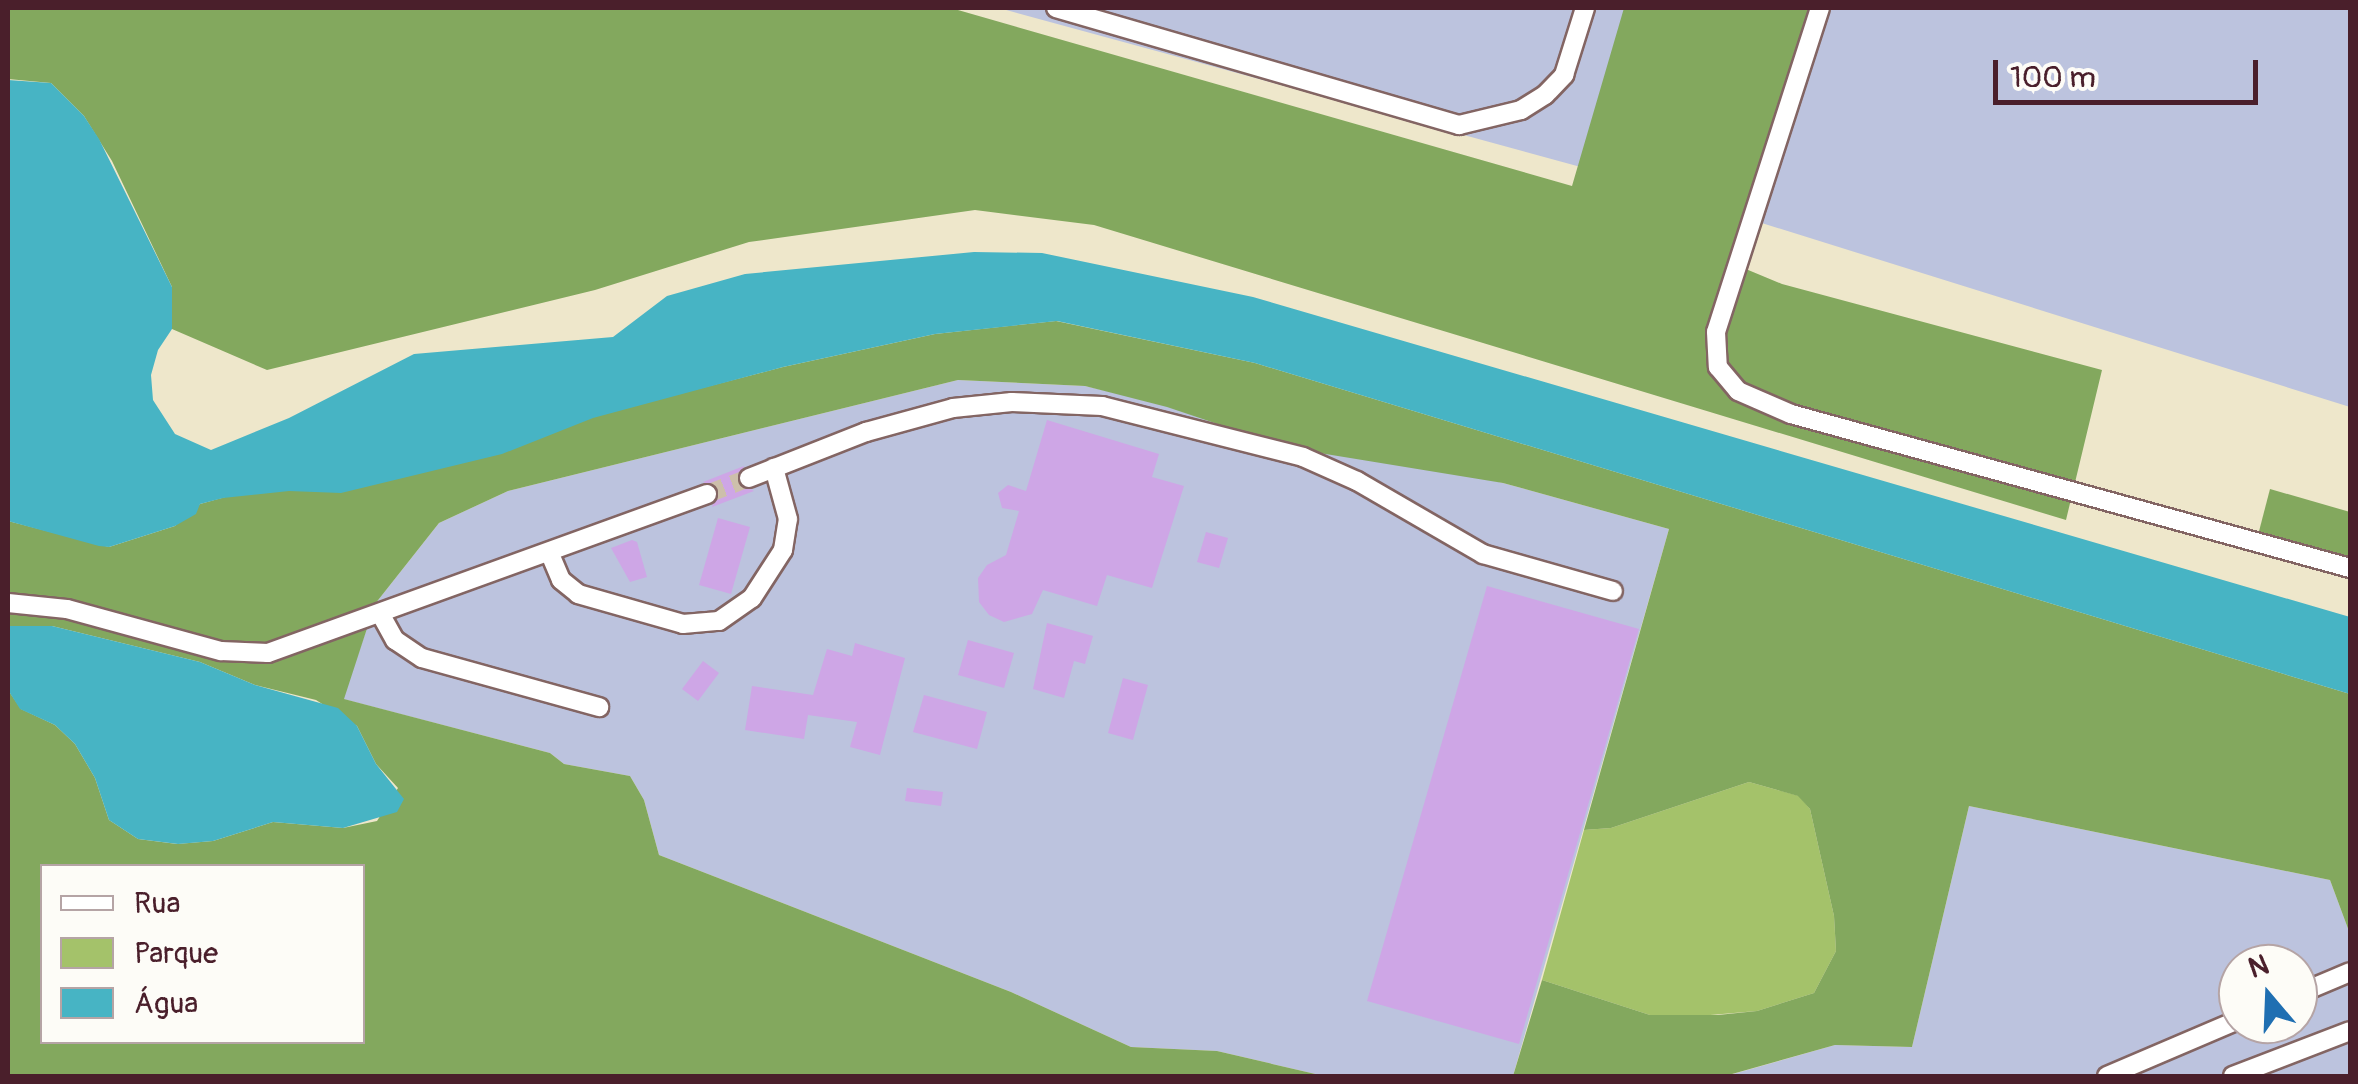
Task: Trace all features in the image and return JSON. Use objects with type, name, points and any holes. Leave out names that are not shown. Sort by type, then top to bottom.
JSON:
[{"type":"lane","points":[[1056,8],[1459,125],[1522,110],[1545,95],[1564,75],[1585,8]]},
{"type":"lane","points":[[1820,8],[1716,332],[1718,367],[1738,390],[1791,414],[2350,568]]},
{"type":"lane","points":[[749,478],[866,432],[953,408],[1042,402],[1102,406],[1303,456],[1358,481],[1483,554],[1612,591]]},
{"type":"lane","points":[[550,554],[561,580],[578,594],[683,624],[719,622],[752,598],[783,550],[788,519],[774,468]]},
{"type":"lane","points":[[8,603],[49,605],[221,651],[253,654],[284,650],[707,494]]},
{"type":"lane","points":[[381,615],[394,640],[422,658],[599,707]]},
{"type":"lane","points":[[2318,986],[2350,972]]},
{"type":"lane","points":[[2107,1076],[2218,1029]]},
{"type":"lane","points":[[2233,1076],[2350,1031]]},
{"type":"shaded area","points":[[999,8],[2350,8],[2350,407],[1599,172]]},
{"type":"shaded area","points":[[958,380],[1085,386],[1503,483],[1669,529],[1513,1076],[1324,1076],[1217,1051],[1131,1047],[1011,992],[659,855],[644,800],[630,776],[564,764],[550,753],[343,699],[375,604],[439,523],[508,491]]},
{"type":"shaded area","points":[[1969,806],[2330,880],[2350,934],[2350,1076],[1726,1076],[1835,1045],[1912,1047]]},
{"type":"green space","points":[[8,8],[951,8],[1572,186],[1624,8],[1817,8],[1741,267],[1782,284],[2102,370],[2066,520],[1094,225],[975,210],[749,242],[595,290],[267,370],[172,329],[172,287],[112,161],[84,116],[51,83],[8,79]]},
{"type":"green space","points":[[1056,321],[1255,363],[2350,694],[2350,934],[2330,880],[1969,806],[1912,1047],[1835,1045],[1725,1076],[1513,1076],[1542,980],[1650,1015],[1718,1015],[1757,1011],[1814,993],[1836,951],[1834,916],[1810,809],[1798,796],[1749,782],[1611,828],[1584,830],[1669,529],[1503,483],[1289,448],[1167,407],[1085,386],[958,380],[508,491],[439,523],[375,604],[344,699],[550,753],[564,764],[630,776],[644,800],[659,855],[1011,992],[1131,1047],[1217,1051],[1324,1076],[8,1076],[8,690],[21,709],[55,725],[75,744],[95,778],[109,820],[138,839],[177,844],[213,841],[273,822],[343,828],[377,821],[398,788],[376,764],[357,726],[316,700],[255,685],[200,662],[52,626],[8,626],[8,521],[109,547],[175,526],[200,504],[261,487],[457,451],[783,367],[935,334]]},
{"type":"green space","points":[[2270,489],[2350,512],[2350,565],[2257,539]]},
{"type":"green space","points":[[1749,782],[1799,796],[1810,809],[1834,916],[1836,951],[1814,993],[1757,1011],[1687,1017],[1650,1015],[1542,980],[1584,830],[1611,828]]},
{"type":"water","points":[[8,80],[51,83],[84,116],[99,139],[172,287],[172,329],[158,350],[151,375],[153,400],[175,434],[211,450],[289,418],[414,354],[613,337],[667,296],[745,274],[974,252],[1042,253],[1253,297],[2350,617],[2350,694],[1255,363],[1057,321],[935,334],[783,367],[593,418],[502,454],[341,493],[289,491],[223,498],[200,504],[196,514],[175,526],[109,547],[99,546],[8,521]]},
{"type":"water","points":[[8,626],[52,626],[200,662],[255,685],[338,708],[357,726],[376,764],[404,799],[397,812],[343,828],[273,822],[213,841],[178,844],[138,839],[109,820],[95,778],[75,744],[55,725],[20,709],[8,690]]},
{"type":"building","points":[[1047,420],[1159,454],[1152,477],[1184,486],[1152,588],[1107,575],[1097,606],[1043,590],[1032,614],[1004,622],[989,615],[979,602],[978,578],[987,565],[1006,555],[1019,511],[1002,508],[998,493],[1008,485],[1026,491]]},
{"type":"building","points":[[744,466],[737,482],[754,491],[712,507],[718,489],[703,482]]},
{"type":"building","points":[[718,518],[750,527],[731,594],[699,585]]},
{"type":"building","points":[[1206,532],[1228,538],[1219,568],[1197,562]]},
{"type":"building","points":[[632,540],[637,542],[647,577],[630,582],[611,548]]},
{"type":"building","points":[[1487,586],[1639,629],[1519,1044],[1367,1001]]},
{"type":"building","points":[[1047,623],[1093,636],[1085,664],[1074,661],[1064,698],[1033,689]]},
{"type":"building","points":[[968,640],[1014,653],[1004,688],[958,675]]},
{"type":"building","points":[[855,643],[905,658],[880,755],[850,747],[857,722],[808,715],[804,739],[745,730],[752,686],[813,695],[827,649],[852,656]]},
{"type":"building","points":[[703,661],[719,673],[698,701],[682,689]]},
{"type":"building","points":[[1123,678],[1148,685],[1133,740],[1108,733]]},
{"type":"building","points":[[924,695],[987,712],[977,749],[913,732]]},
{"type":"building","points":[[907,788],[943,792],[941,806],[905,801]]},
{"type":"tunnel","points":[[707,494],[749,478]]}]
